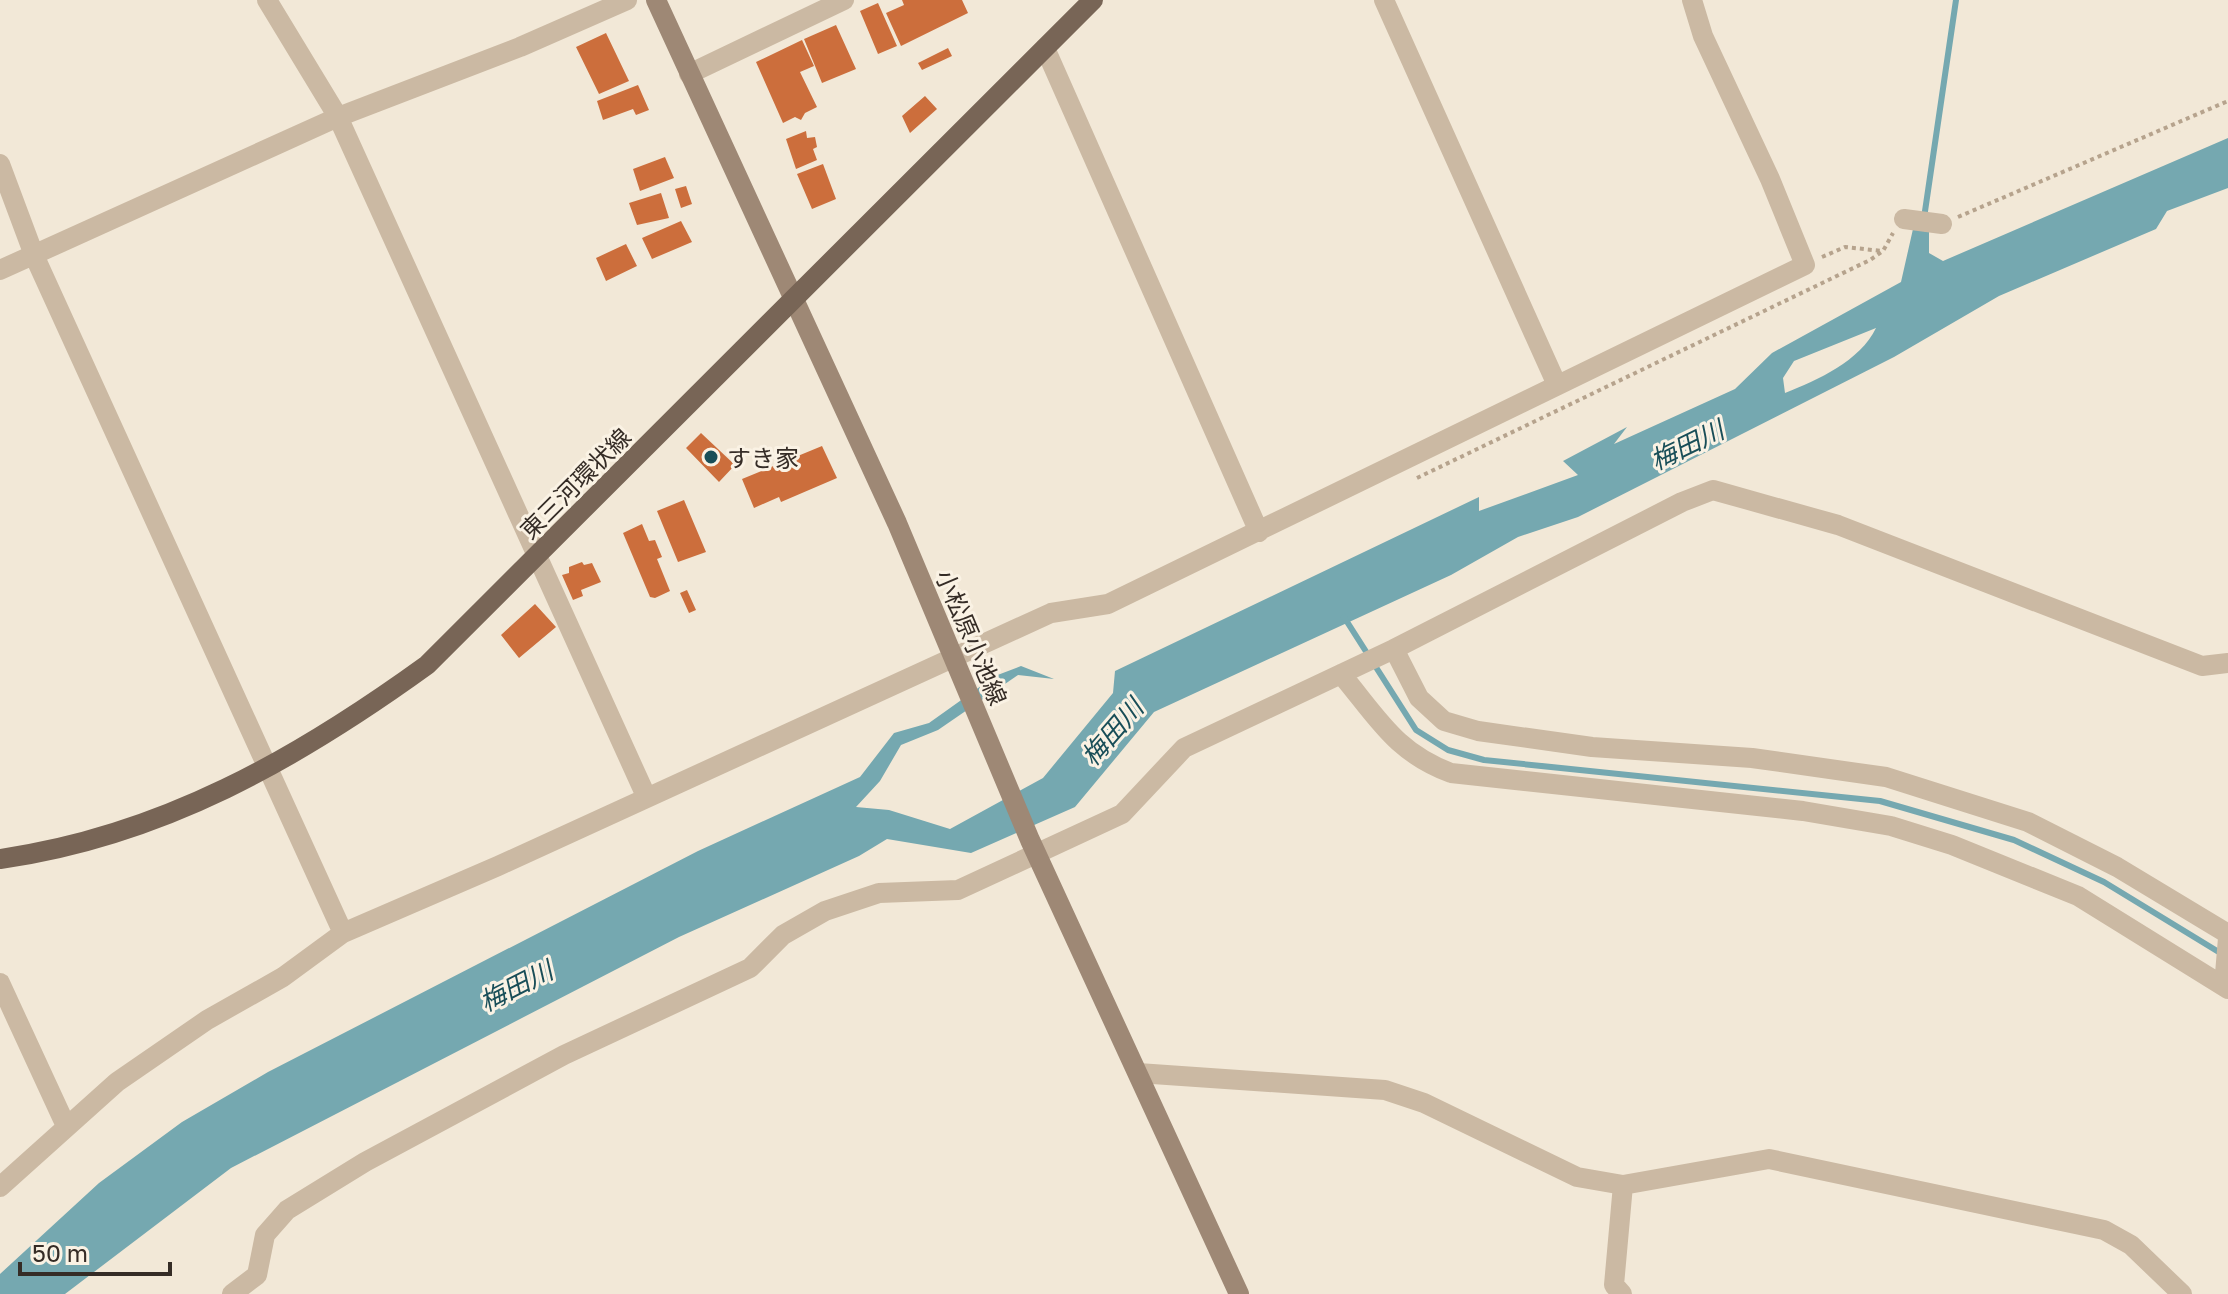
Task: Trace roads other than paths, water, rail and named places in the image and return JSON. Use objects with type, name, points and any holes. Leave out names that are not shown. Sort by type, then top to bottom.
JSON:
[{"type":"main road","name":"小松原小池線","points":[[656,0],[897,523],[1034,847],[1239,1294]]},
{"type":"main road","name":"東三河環状線","points":[[0,859],[119,831],[201,801],[268,769],[341,727],[427,665],[538,558],[1093,0]]},
{"type":"street","points":[[267,0],[338,117],[646,796]]},
{"type":"street","points":[[0,270],[338,117],[520,47],[627,0]]},
{"type":"street","points":[[689,74],[844,0]]},
{"type":"street","points":[[1384,0],[1557,385]]},
{"type":"street","points":[[0,1187],[117,1082],[207,1020],[283,977],[343,933],[498,866],[646,796],[957,667],[1051,613],[1108,604],[1805,265],[1770,179],[1703,36],[1692,0]]},
{"type":"street","points":[[1045,48],[1259,532]]},
{"type":"street","points":[[0,164],[34,255],[343,933]]},
{"type":"street","points":[[1904,219],[1942,224]]},
{"type":"street","points":[[232,1294],[257,1275],[265,1235],[287,1210],[365,1162],[564,1055],[750,968],[783,935],[825,911],[879,893],[958,890],[1034,847],[1122,814],[1184,748],[1379,656],[1682,502],[1713,490],[1838,525],[2202,666],[2228,663]]},
{"type":"street","points":[[1341,674],[1402,748],[1421,762],[1451,773],[1803,811],[1891,826],[1952,845],[2078,896],[2226,987],[2228,936],[2117,867],[2028,822],[1886,777],[1752,758],[1592,747],[1478,731],[1444,721],[1379,656]]},
{"type":"street","points":[[0,983],[66,1126]]},
{"type":"street","points":[[1138,1073],[1385,1090],[1424,1103],[1577,1177],[1623,1185],[1769,1159],[2104,1230],[2131,1245],[2182,1294]]},
{"type":"street","points":[[1622,1294],[1614,1285],[1623,1185]]},
{"type":"water","name":"梅田川","points":[[2228,138],[2228,188],[2167,211],[2156,229],[1999,296],[1894,357],[1578,517],[1518,537],[1451,575],[1154,712],[1075,807],[971,853],[887,839],[859,856],[679,937],[231,1168],[65,1294],[0,1294],[0,1274],[99,1183],[182,1122],[268,1072],[698,851],[860,777],[894,733],[929,723],[995,676],[1021,666],[1054,679],[1018,675],[938,730],[901,745],[880,781],[856,807],[889,810],[950,829],[1043,778],[1113,693],[1115,671],[1479,497],[1479,511],[1578,475],[1563,461],[1627,427],[1614,444],[1735,389],[1772,353],[1901,282],[1913,229],[1929,232],[1929,253],[1943,261]],"holes":[[[1876,328],[1869,340],[1837,368],[1785,393],[1783,378],[1794,361]]]},
{"type":"waterway","points":[[1924,218],[1956,0]]},
{"type":"waterway","points":[[1344,617],[1416,730],[1448,750],[1484,760],[1880,801],[2014,840],[2104,882],[2222,954]]},
{"type":"place","name":"すき家","points":[[711,457]]}]
